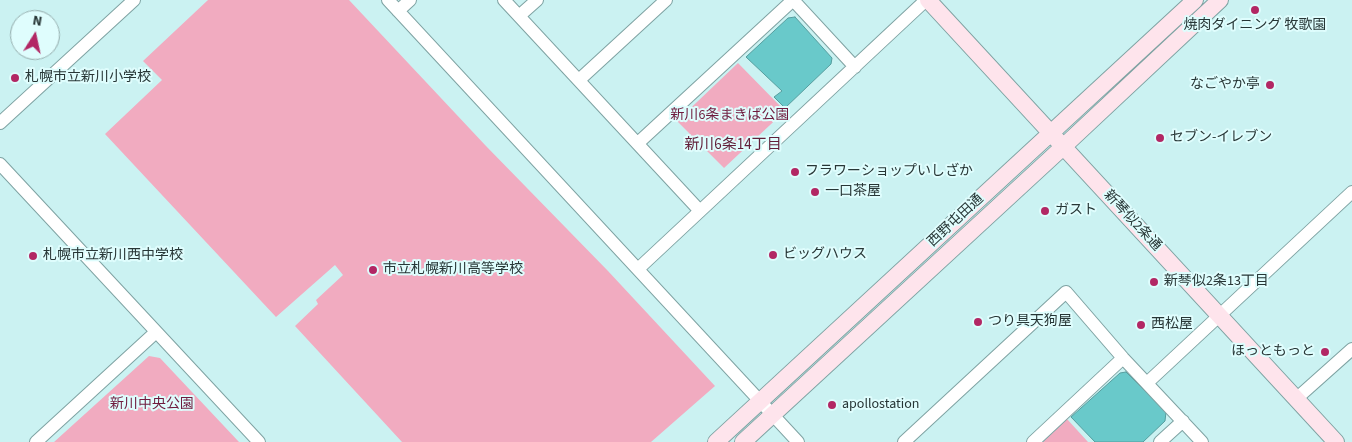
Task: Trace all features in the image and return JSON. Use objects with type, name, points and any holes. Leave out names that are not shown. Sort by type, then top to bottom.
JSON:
[{"type":"street","points":[[0,123],[134,0]]},
{"type":"street","points":[[388,0],[798,442]]},
{"type":"street","points":[[398,11],[410,0]]},
{"type":"street","points":[[504,0],[700,211]]},
{"type":"street","points":[[519,16],[537,0]]},
{"type":"street","points":[[579,80],[666,0]]},
{"type":"street","points":[[638,143],[793,0],[856,67]]},
{"type":"street","points":[[638,269],[927,0]]},
{"type":"street","name":"新琴似2条通","points":[[927,0],[1336,442]]},
{"type":"street","name":"西野屯田通","points":[[716,442],[1195,0]]},
{"type":"street","name":"西野屯田通","points":[[743,442],[1064,147],[1220,0]]},
{"type":"street","points":[[0,164],[259,442]]},
{"type":"street","points":[[1147,383],[1352,192]]},
{"type":"street","points":[[909,440],[1066,292],[1202,442]]},
{"type":"street","points":[[36,442],[156,332]]},
{"type":"street","points":[[1296,398],[1352,349]]},
{"type":"street","points":[[1033,442],[1124,358]]},
{"type":"street","points":[[1160,442],[1183,421]]},
{"type":"green space","name":"市立札幌新川高等学校","points":[[208,0],[349,0],[715,386],[651,442],[402,442],[295,326],[318,304],[316,300],[343,275],[335,265],[276,317],[105,134],[162,80],[143,61]]},
{"type":"green space","name":"新川6条まきば公園","points":[[738,63],[785,111],[724,168],[677,121]]},
{"type":"green space","name":"新川中央公園","points":[[149,356],[160,358],[239,442],[54,442]]},
{"type":"green space","points":[[1067,419],[1088,442],[1043,442]]},
{"type":"water","points":[[795,17],[832,58],[831,64],[785,108],[774,97],[782,91],[746,57],[788,18]]},
{"type":"water","points":[[1126,372],[1166,412],[1165,421],[1143,442],[1095,442],[1071,417],[1120,373]]},
{"type":"place","name":"焼肉ダイニング 牧歌園","points":[[1255,10]]},
{"type":"place","name":"札幌市立新川小学校","points":[[15,78]]},
{"type":"place","name":"なごやか亭","points":[[1270,85]]},
{"type":"place","name":"セブン-イレブン","points":[[1160,138]]},
{"type":"place","name":"フラワーショップいしざか","points":[[795,172]]},
{"type":"place","name":"一口茶屋","points":[[815,192]]},
{"type":"place","name":"ガスト","points":[[1045,211]]},
{"type":"place","name":"ビッグハウス","points":[[773,255]]},
{"type":"place","name":"札幌市立新川西中学校","points":[[33,256]]},
{"type":"place","name":"市立札幌新川高等学校","points":[[373,270]]},
{"type":"place","name":"新琴似2条13丁目","points":[[1154,282]]},
{"type":"place","name":"つり具天狗屋","points":[[978,322]]},
{"type":"place","name":"西松屋","points":[[1141,325]]},
{"type":"place","name":"ほっともっと","points":[[1325,352]]},
{"type":"place","name":"apollostation","points":[[832,405]]},
{"type":"district","name":"新川6条14丁目","points":[[733,146]]}]
